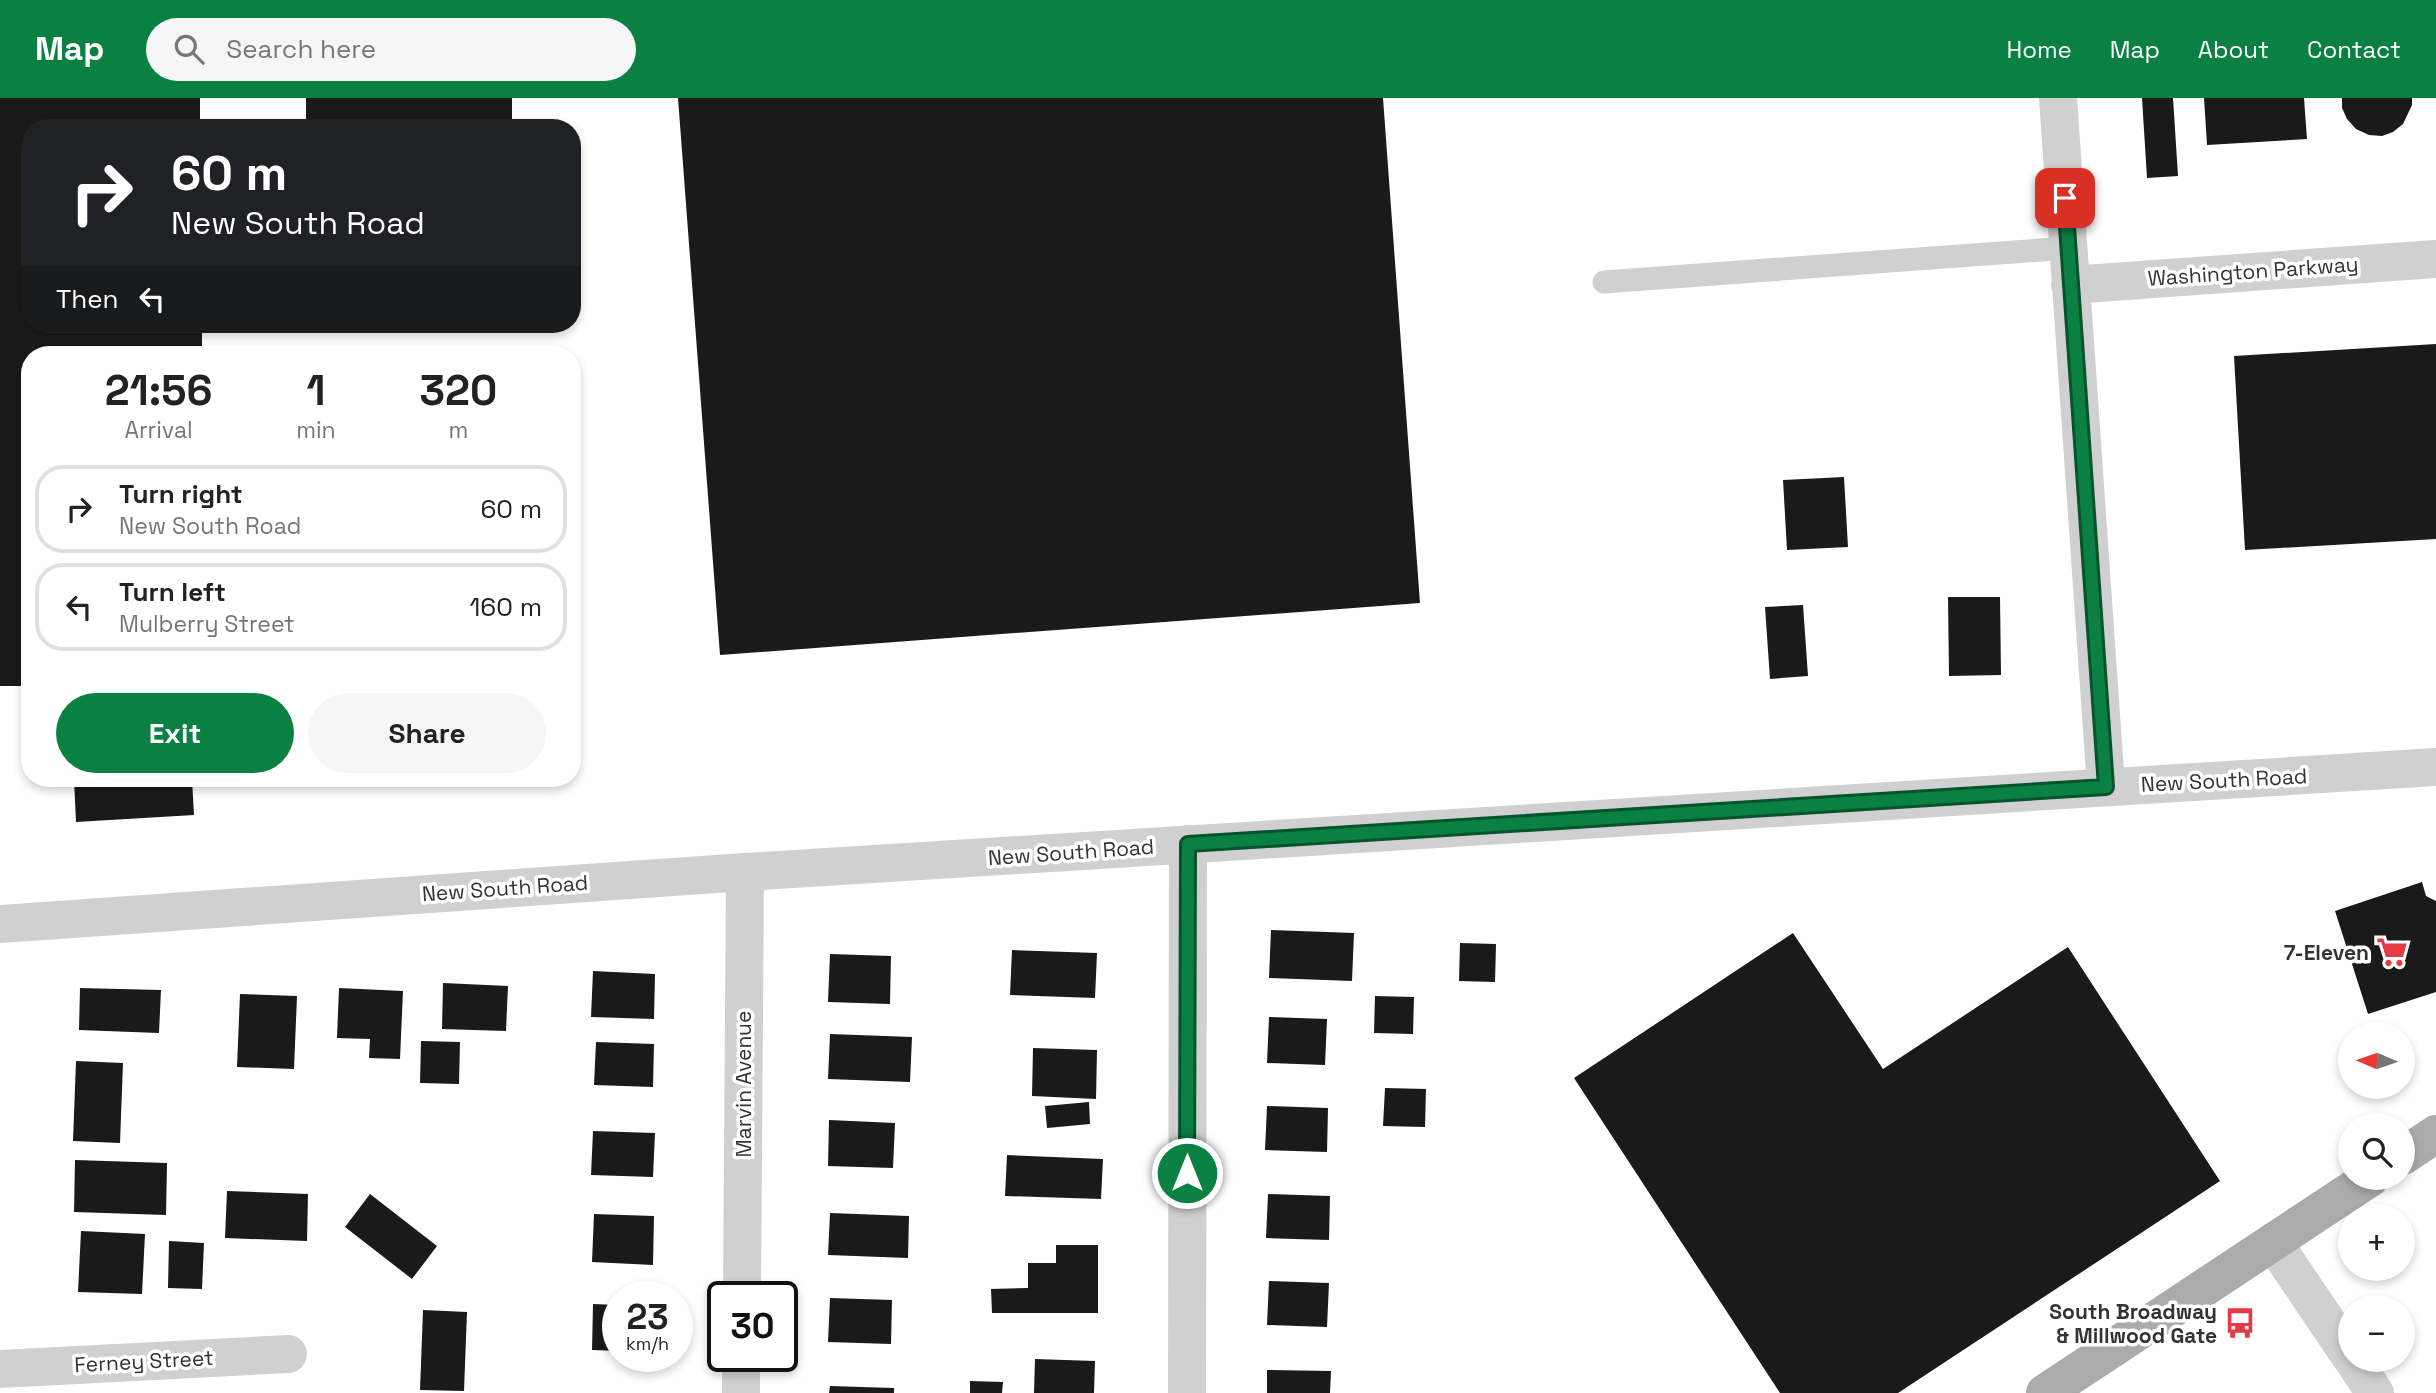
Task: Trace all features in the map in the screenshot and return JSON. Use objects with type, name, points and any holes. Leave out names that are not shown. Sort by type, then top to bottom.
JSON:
[{"type":"main road","points":[[2415,1148],[2436,1134]]},
{"type":"main road","points":[[2045,1393],[2352,1190]]},
{"type":"street","points":[[2058,98],[2106,787]]},
{"type":"street","name":"Washington Parkway","points":[[2069,266],[2436,258]]},
{"type":"street","name":"New South Road","points":[[0,924],[745,872],[2436,767]]},
{"type":"street","points":[[1187,1393],[1188,844]]},
{"type":"street","name":"Marvin Avenue","points":[[742,1281],[745,872]]},
{"type":"street","points":[[2273,1242],[2338,1339]]},
{"type":"street","name":"Ferney Street","points":[[0,1369],[288,1354]]},
{"type":"street","points":[[741,1372],[741,1393]]},
{"type":"street","points":[[2361,1372],[2375,1393]]},
{"type":"lane","points":[[1604,282],[2069,266]]},
{"type":"building","points":[[0,98],[200,98],[200,119],[21,119],[21,333],[202,333],[202,346],[21,346],[21,686],[0,686]]},
{"type":"building","points":[[306,98],[512,98],[512,119],[306,119]]},
{"type":"building","points":[[678,98],[1383,98],[1420,603],[720,655]]},
{"type":"building","points":[[2142,98],[2173,98],[2178,176],[2147,178]]},
{"type":"building","points":[[2204,98],[2304,98],[2307,139],[2207,145]]},
{"type":"building","points":[[2342,98],[2412,98],[2412,105],[2403,124],[2393,132],[2382,136],[2369,135],[2356,129],[2347,119],[2342,108]]},
{"type":"building","points":[[2436,344],[2436,539],[2245,550],[2234,356]]},
{"type":"building","points":[[1844,477],[1848,547],[1787,550],[1783,480]]},
{"type":"building","points":[[1948,597],[2000,597],[2001,675],[1949,676]]},
{"type":"building","points":[[1803,605],[1808,676],[1770,679],[1765,607]]},
{"type":"building","points":[[74,787],[192,787],[194,815],[76,822]]},
{"type":"building","name":"7-Eleven","points":[[2422,882],[2426,896],[2436,901],[2436,992],[2368,1014],[2335,911]]},
{"type":"building","points":[[1271,930],[1354,933],[1352,981],[1269,978]]},
{"type":"building","points":[[1793,933],[1883,1069],[2068,947],[2220,1181],[1898,1393],[1780,1393],[1574,1078]]},
{"type":"building","points":[[1460,943],[1496,944],[1495,982],[1459,981]]},
{"type":"building","points":[[1012,950],[1097,953],[1095,998],[1010,995]]},
{"type":"building","points":[[830,954],[891,956],[890,1004],[828,1002]]},
{"type":"building","points":[[593,971],[655,974],[654,1019],[591,1017]]},
{"type":"building","points":[[443,983],[508,986],[506,1031],[442,1029]]},
{"type":"building","points":[[80,988],[161,990],[159,1033],[79,1030]]},
{"type":"building","points":[[339,988],[403,991],[400,1059],[369,1058],[370,1039],[337,1038]]},
{"type":"building","points":[[240,994],[297,996],[294,1069],[237,1067]]},
{"type":"building","points":[[1375,996],[1414,997],[1413,1034],[1374,1033]]},
{"type":"building","points":[[1269,1017],[1327,1019],[1325,1065],[1267,1063]]},
{"type":"building","points":[[830,1034],[912,1037],[910,1082],[828,1079]]},
{"type":"building","points":[[421,1041],[460,1042],[459,1084],[420,1083]]},
{"type":"building","points":[[596,1042],[654,1044],[653,1087],[594,1085]]},
{"type":"building","points":[[1033,1048],[1097,1050],[1096,1099],[1032,1096]]},
{"type":"building","points":[[76,1061],[123,1063],[120,1143],[73,1141]]},
{"type":"building","points":[[1385,1088],[1426,1089],[1425,1127],[1383,1126]]},
{"type":"building","points":[[1089,1102],[1090,1124],[1047,1128],[1045,1106]]},
{"type":"building","points":[[1267,1106],[1328,1108],[1327,1152],[1265,1150]]},
{"type":"building","points":[[829,1120],[895,1123],[893,1168],[828,1166]]},
{"type":"building","points":[[593,1131],[655,1133],[653,1177],[591,1175]]},
{"type":"building","points":[[1007,1155],[1103,1159],[1101,1199],[1005,1196]]},
{"type":"building","points":[[75,1160],[167,1163],[166,1215],[74,1212]]},
{"type":"building","points":[[227,1191],[308,1194],[307,1241],[225,1238]]},
{"type":"building","points":[[370,1194],[437,1246],[412,1279],[345,1227]]},
{"type":"building","points":[[1268,1194],[1330,1196],[1329,1240],[1266,1238]]},
{"type":"building","points":[[830,1213],[909,1216],[908,1258],[828,1255]]},
{"type":"building","points":[[594,1214],[654,1216],[653,1265],[592,1262]]},
{"type":"building","points":[[81,1231],[145,1234],[142,1294],[78,1292]]},
{"type":"building","points":[[169,1241],[204,1243],[202,1289],[168,1288]]},
{"type":"building","points":[[1056,1245],[1098,1245],[1098,1313],[992,1313],[991,1289],[1028,1288],[1028,1263],[1056,1263]]},
{"type":"building","points":[[1269,1281],[1329,1283],[1327,1327],[1267,1325]]},
{"type":"building","points":[[830,1298],[892,1300],[891,1344],[828,1342]]},
{"type":"building","points":[[593,1304],[602,1304],[602,1350],[592,1350]]},
{"type":"building","points":[[423,1310],[467,1312],[464,1391],[420,1390]]},
{"type":"building","points":[[1035,1359],[1095,1361],[1094,1393],[1034,1393]]},
{"type":"building","points":[[1267,1370],[1331,1371],[1330,1393],[1267,1393]]},
{"type":"building","points":[[970,1381],[1003,1382],[1002,1393],[970,1393]]},
{"type":"building","points":[[830,1386],[894,1388],[894,1393],[829,1393]]},
{"type":"place","name":"7-Eleven","points":[[2392,952]]},
{"type":"place","name":"South Broadway & Millwood Gate","points":[[2240,1323]]},
{"type":"route","points":[[1187,1173],[1188,844],[2106,787],[2065,198]]}]
